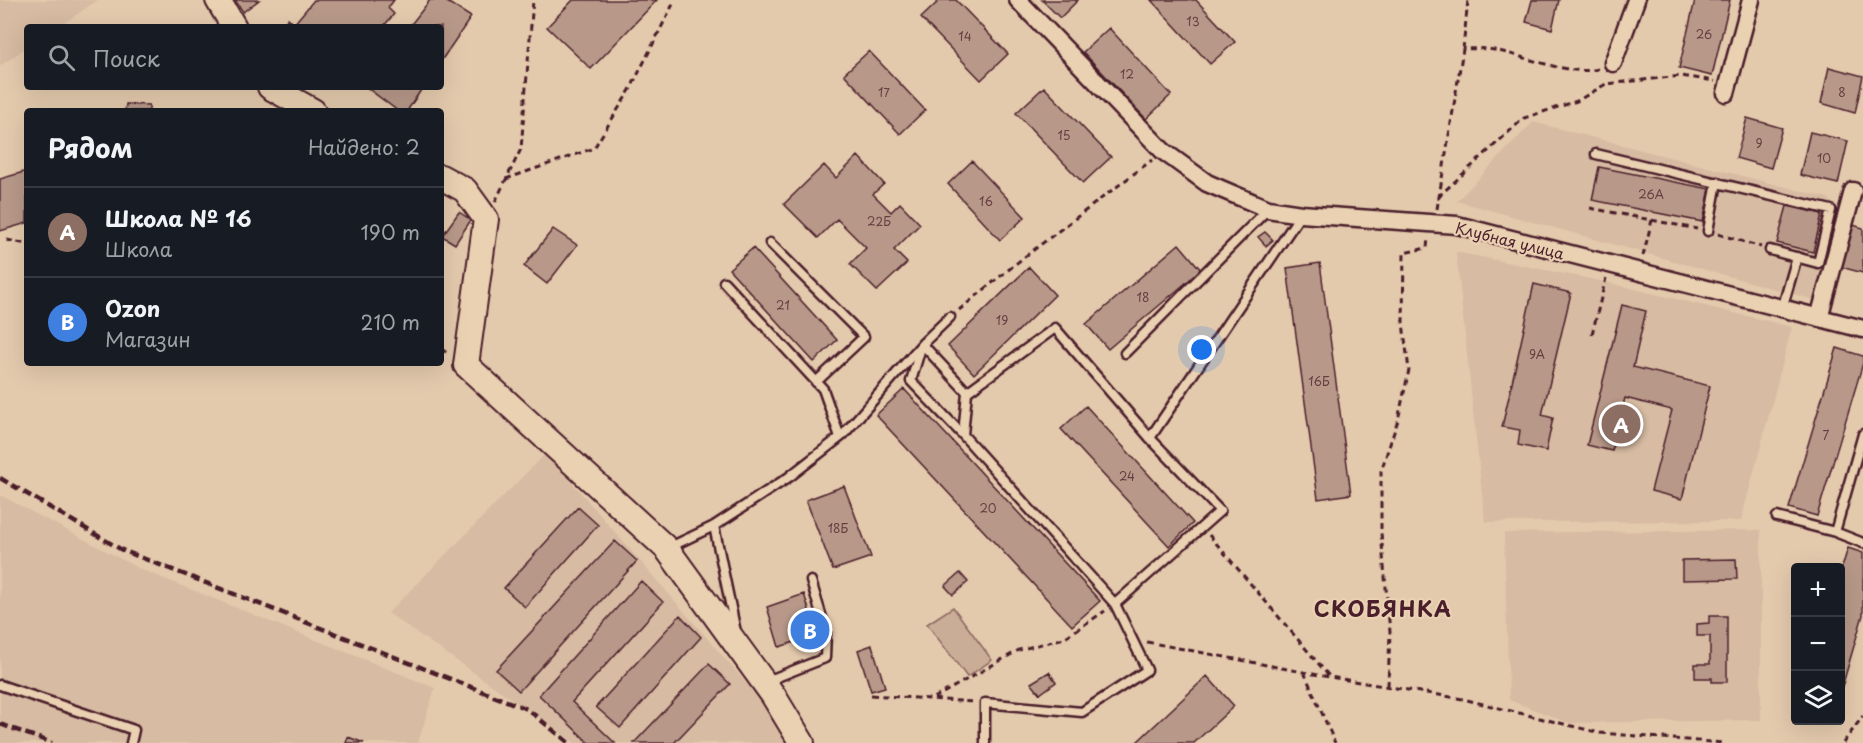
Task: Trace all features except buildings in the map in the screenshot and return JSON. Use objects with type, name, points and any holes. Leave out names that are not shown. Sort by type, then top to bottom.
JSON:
[{"type":"street","points":[[218,0],[232,24]]},
{"type":"street","name":"Клубная улица","points":[[1018,0],[1164,151],[1207,183],[1268,209],[1301,214],[1457,225],[1863,329]]},
{"type":"street","points":[[1613,63],[1636,0]]},
{"type":"street","points":[[1727,88],[1751,0]]},
{"type":"street","points":[[275,90],[308,108]]},
{"type":"street","points":[[444,179],[465,190],[486,219],[466,365],[667,549],[763,682],[802,743]]},
{"type":"street","points":[[1819,318],[1853,191]]},
{"type":"lane","points":[[1596,154],[1831,210],[1818,263],[1770,250]]},
{"type":"lane","points":[[1708,231],[1717,182]]},
{"type":"lane","points":[[1125,353],[1268,209]]},
{"type":"lane","points":[[1150,438],[1301,214]]},
{"type":"lane","points":[[770,243],[864,337],[816,382]]},
{"type":"lane","points":[[1782,309],[1797,257]]},
{"type":"lane","points":[[724,282],[823,389],[840,437]]},
{"type":"lane","points":[[667,549],[714,526],[789,477],[840,437],[922,344],[950,317]]},
{"type":"lane","points":[[967,392],[1055,328],[1150,438],[1220,511],[1115,604]]},
{"type":"lane","points":[[922,344],[967,392],[963,435]]},
{"type":"lane","points":[[922,344],[911,381],[963,435],[1115,604],[1147,670],[1082,712],[985,703],[985,743]]},
{"type":"lane","points":[[1835,532],[1863,434]]},
{"type":"lane","points":[[1777,517],[1835,532],[1863,543]]},
{"type":"lane","points":[[714,526],[740,649]]},
{"type":"lane","points":[[763,682],[825,658],[826,631],[811,581]]},
{"type":"lane","points":[[0,685],[134,730],[131,743]]},
{"type":"path","points":[[533,0],[521,149],[506,179],[594,148],[630,90],[675,0]]},
{"type":"path","points":[[1388,686],[1390,632],[1380,533],[1380,471],[1398,420],[1408,370],[1403,323],[1404,253],[1427,248],[1452,123],[1464,49],[1468,0]]},
{"type":"path","points":[[1464,49],[1488,49],[1547,64],[1592,71],[1613,63]]},
{"type":"path","points":[[1438,197],[1524,118],[1577,100],[1606,84],[1681,76],[1727,88]]},
{"type":"path","points":[[950,317],[1023,258],[1164,151]]},
{"type":"path","points":[[1590,208],[1708,231],[1770,250]]},
{"type":"path","points":[[1640,273],[1652,220]]},
{"type":"path","points":[[7,240],[24,243]]},
{"type":"path","points":[[1592,334],[1610,265]]},
{"type":"path","points":[[1202,527],[1329,677]]},
{"type":"path","points":[[934,698],[1019,650],[1064,638],[1115,604]]},
{"type":"path","points":[[1132,640],[1329,677],[1464,699],[1600,733],[1723,743]]},
{"type":"path","points":[[1304,672],[1335,743]]},
{"type":"path","points":[[871,695],[985,703]]},
{"type":"path","points":[[1843,743],[1863,716]]},
{"type":"shaded area","points":[[0,0],[98,0],[62,24],[24,24],[24,49],[0,66]]},
{"type":"shaded area","points":[[1533,122],[1828,198],[1843,214],[1818,301],[1457,201]]},
{"type":"shaded area","points":[[1456,252],[1605,282],[1792,327],[1741,521],[1485,522]]},
{"type":"shaded area","points":[[546,453],[768,708],[786,743],[575,743],[388,613]]},
{"type":"shaded area","points":[[0,495],[140,569],[435,688],[418,743],[0,743]]},
{"type":"shaded area","points":[[1761,530],[1761,720],[1569,723],[1509,700],[1504,533]]},
{"type":"shaded area","points":[[953,607],[992,660],[967,677],[927,624]]},
{"type":"railway","points":[[0,478],[122,550],[527,709],[569,743]]},
{"type":"railway","points":[[0,724],[52,743]]},
{"type":"place","name":"Школа № 16","points":[[1621,424]]},
{"type":"place","name":"Ozon","points":[[810,630]]},
{"type":"district","name":"СКОБЯНКА","points":[[1383,608]]}]
